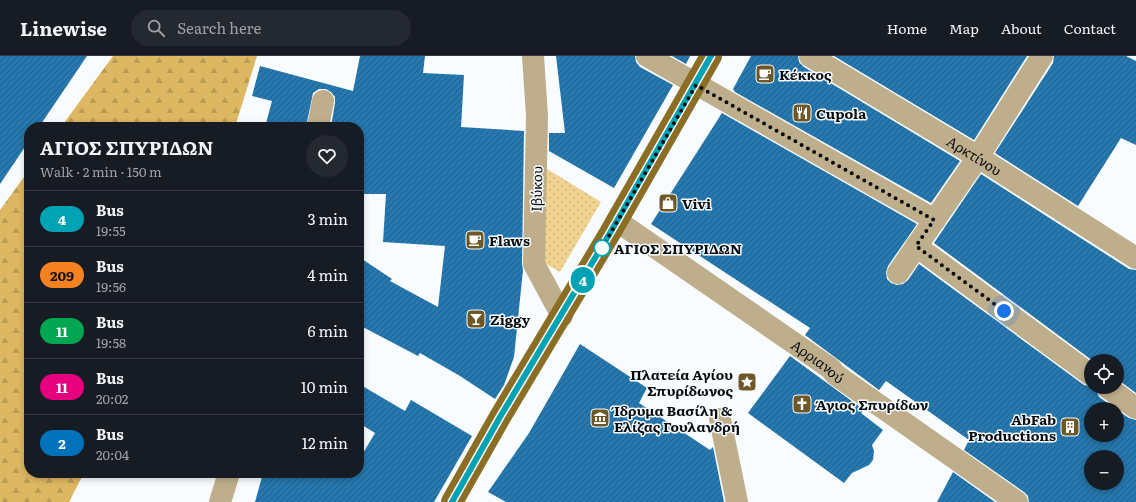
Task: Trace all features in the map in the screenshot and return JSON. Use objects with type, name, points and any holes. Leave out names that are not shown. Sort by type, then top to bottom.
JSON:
[{"type":"main road","points":[[453,502],[500,417],[562,316],[696,85],[711,56]]},
{"type":"street","name":"Ιβύκου","points":[[533,56],[537,116],[534,264],[562,316]]},
{"type":"street","points":[[647,56],[934,220]]},
{"type":"street","name":"Αρκτίνου","points":[[810,56],[978,157],[1136,258]]},
{"type":"street","points":[[898,273],[978,157],[1042,56]]},
{"type":"street","points":[[319,122],[323,101]]},
{"type":"street","name":"Αρριανού","points":[[617,221],[830,368],[836,375],[1017,502]]},
{"type":"street","points":[[916,246],[1084,370]]},
{"type":"street","points":[[1117,394],[1136,408]]},
{"type":"street","points":[[720,419],[737,502]]},
{"type":"street","points":[[220,502],[228,478]]},
{"type":"shaded area","points":[[539,164],[601,202],[560,272],[541,261]]},
{"type":"green space","points":[[113,56],[257,56],[237,122],[65,122]]},
{"type":"green space","points":[[24,177],[24,478],[81,478],[69,502],[0,502],[0,210]]},
{"type":"building","points":[[0,56],[87,56],[42,122],[24,122],[24,148],[0,184]]},
{"type":"building","points":[[360,56],[425,56],[423,73],[464,75],[461,127],[524,131],[523,270],[514,357],[504,385],[495,399],[460,376],[420,353],[418,356],[364,328],[364,260],[392,279],[390,281],[438,307],[445,246],[383,242],[386,194],[364,194],[364,122],[332,122],[335,97],[326,89],[319,89],[313,93],[307,122],[266,122],[272,101],[252,96],[260,66],[353,91]]},
{"type":"building","points":[[556,56],[635,56],[636,62],[640,67],[673,85],[614,188],[549,151],[549,133],[565,133]]},
{"type":"building","points":[[672,56],[690,56],[686,64]]},
{"type":"building","points":[[751,56],[798,56],[799,62],[804,67],[960,161],[931,203],[735,92],[733,89]]},
{"type":"building","points":[[834,56],[1027,56],[974,140]]},
{"type":"building","points":[[1054,56],[1126,56],[1136,61],[1136,145],[1121,138],[1078,206],[995,153],[1053,63]]},
{"type":"building","points":[[722,113],[917,224],[888,266],[886,272],[887,279],[891,283],[897,285],[903,284],[908,280],[919,264],[1084,385],[1084,394],[1098,394],[1099,397],[1106,402],[1084,402],[1084,442],[1124,442],[1124,415],[1136,420],[1136,502],[1029,502],[1028,496],[1024,492],[964,450],[969,440],[886,381],[879,390],[805,335],[810,328],[651,224]]},
{"type":"building","points":[[981,174],[1129,269],[1136,270],[1136,393],[1124,384],[1124,354],[1084,354],[934,243]]},
{"type":"building","points":[[580,344],[647,388],[639,403],[710,450],[713,447],[724,502],[506,502],[488,492],[529,433]]},
{"type":"building","name":"Άγιος Σπυρίδων","points":[[790,356],[864,410],[861,413],[883,430],[872,445],[874,451],[873,460],[869,465],[852,473],[844,483],[748,413]]},
{"type":"building","points":[[364,387],[405,411],[411,400],[472,436],[434,502],[255,502],[262,478],[364,478],[364,452],[375,433],[364,426]]},
{"type":"building","points":[[953,472],[995,502],[937,502]]},
{"type":"bus line","name":"4","points":[[452,502],[500,417],[562,316],[696,85],[711,56]]},
{"type":"place","name":"Κέκκος","points":[[765,74]]},
{"type":"place","name":"Cupola","points":[[802,113]]},
{"type":"place","name":"Vivi","points":[[668,203]]},
{"type":"place","name":"Flaws","points":[[475,240]]},
{"type":"place","name":"ΑΓΙΟΣ ΣΠΥΡΙΔΩΝ","points":[[602,248]]},
{"type":"place","name":"Ziggy","points":[[476,319]]},
{"type":"place","name":"Πλατεία Αγίου Σπυρίδωνος","points":[[747,382]]},
{"type":"place","name":"Άγιος Σπυρίδων","points":[[802,404]]},
{"type":"place","name":"Ίδρυμα Βασίλη & Ελίζας Γουλανδρή","points":[[600,418]]},
{"type":"place","name":"AbFab Productions","points":[[1070,427]]},
{"type":"route","points":[[602,248],[696,85],[934,220],[916,246],[1004,311]]}]
